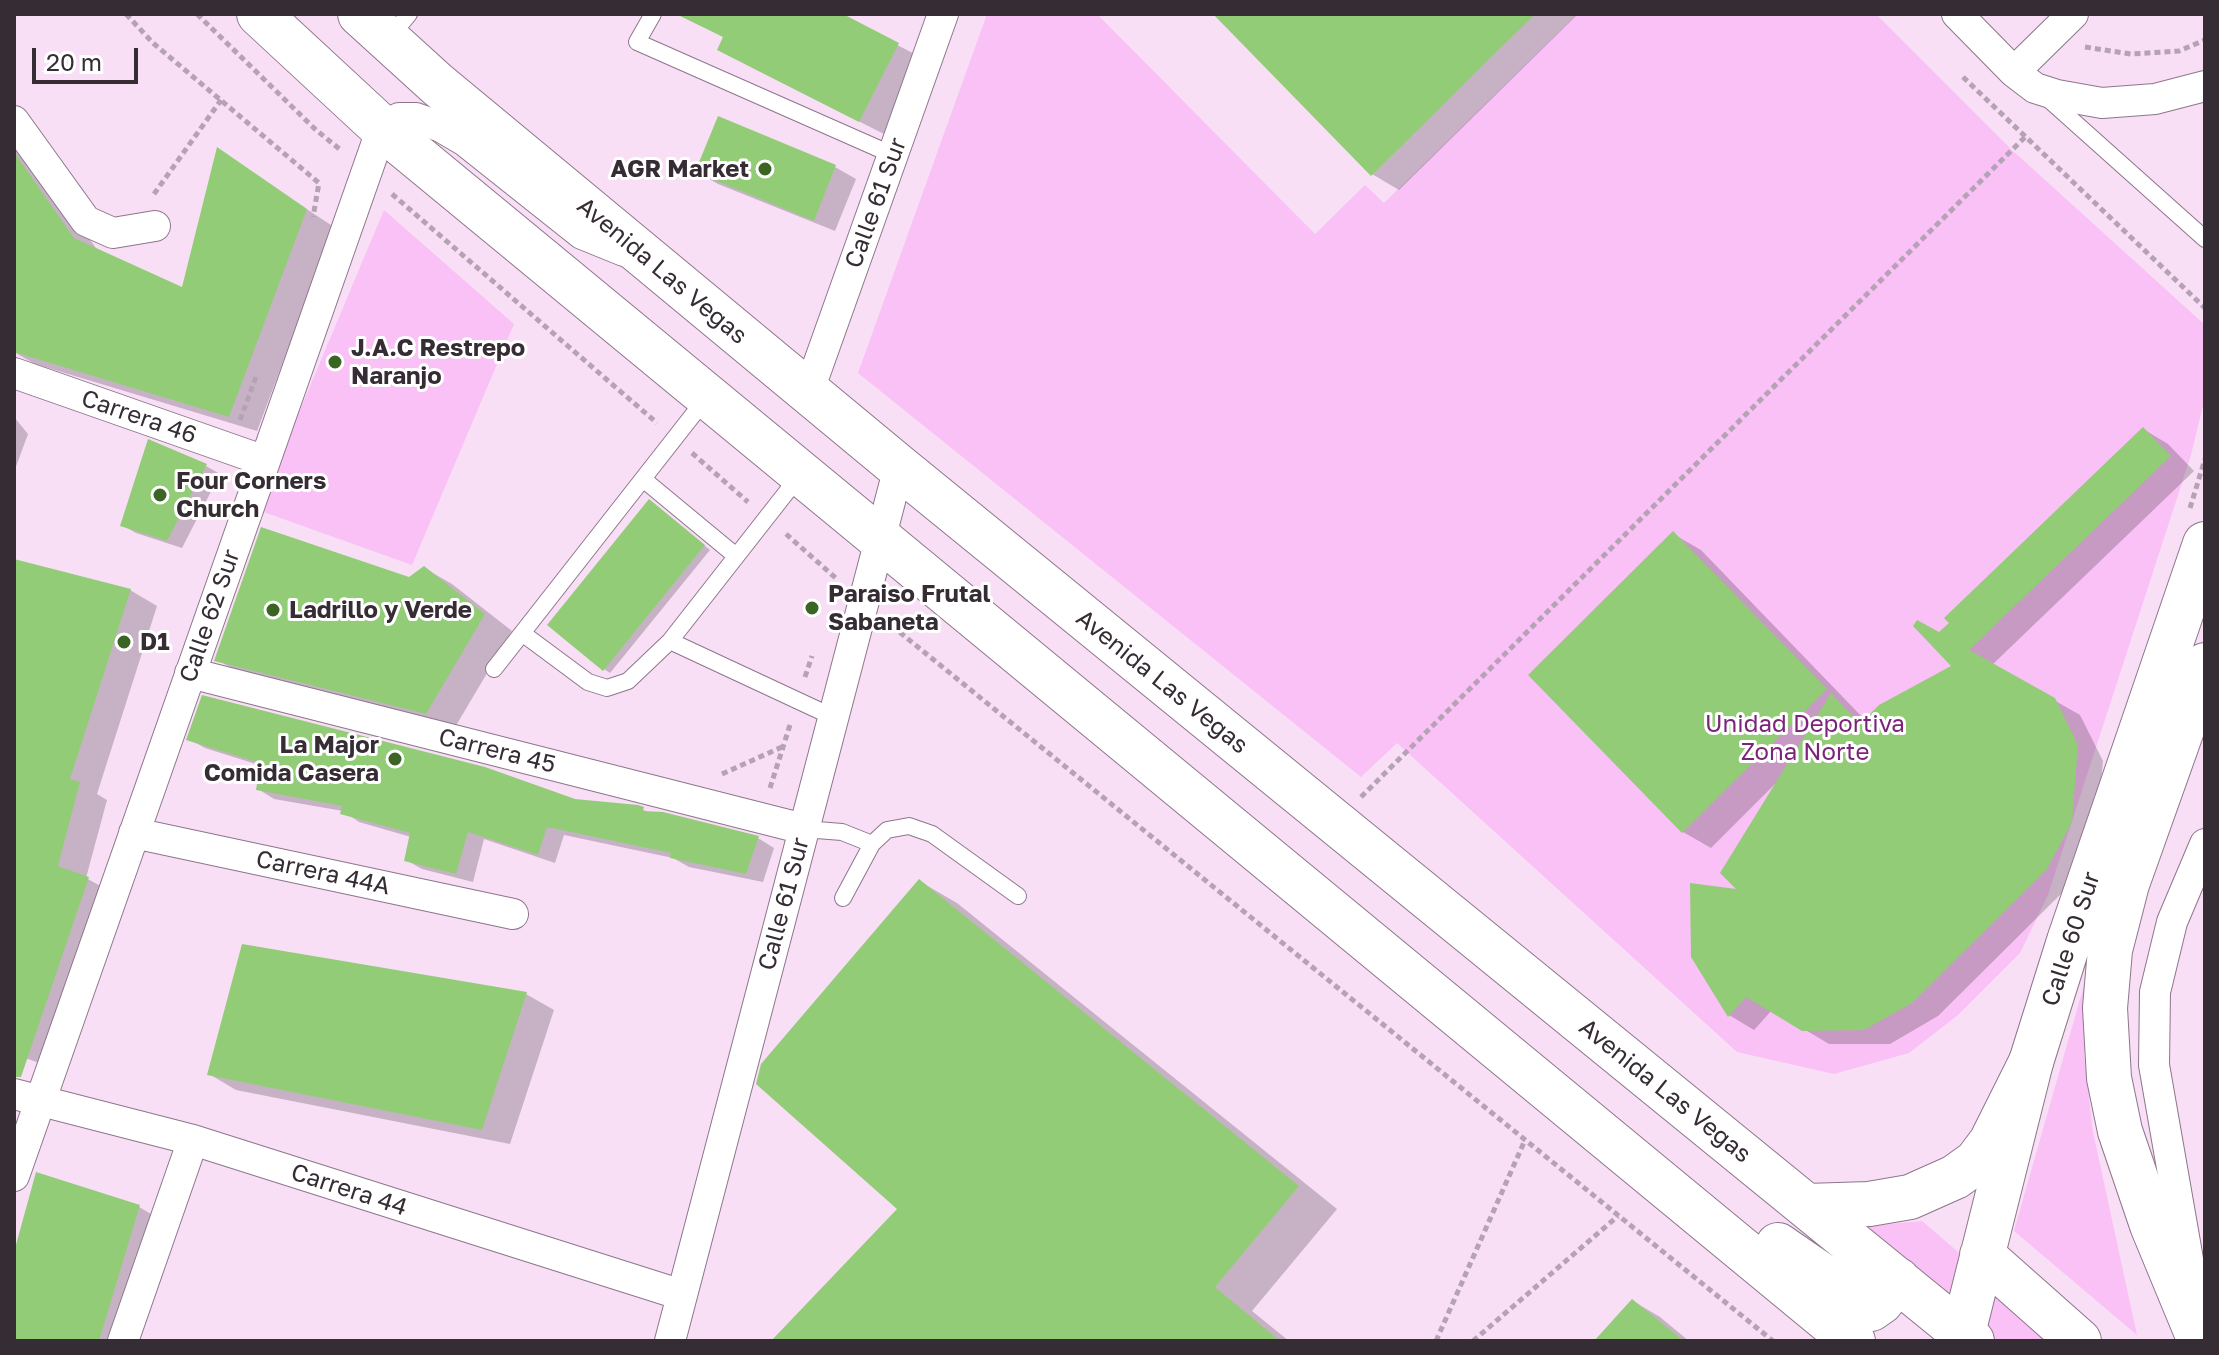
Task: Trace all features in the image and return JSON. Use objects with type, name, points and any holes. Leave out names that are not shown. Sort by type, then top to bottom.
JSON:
[{"type":"main road","points":[[259,14],[382,128],[1853,1341]]},
{"type":"main road","name":"Avenida Las Vegas","points":[[385,23],[652,263],[808,393],[1967,1338]]},
{"type":"main road","name":"Calle 60 Sur","points":[[1967,1338],[1982,1255],[2031,1062],[2074,926],[2205,544]]},
{"type":"main road","name":"Calle 60 Sur","points":[[2201,1341],[2152,1225],[2120,1131],[2109,1078],[2105,1008],[2110,950],[2127,884],[2205,665]]},
{"type":"main road","points":[[1807,1206],[1869,1204],[1910,1197],[1955,1177],[1976,1162],[1991,1142],[2031,1062]]},
{"type":"main road","points":[[1667,1188],[1781,1246],[1866,1307],[1876,1307],[1898,1280]]},
{"type":"main road","points":[[1982,1255],[2079,1341]]},
{"type":"street","name":"Calle 61 Sur","points":[[808,393],[943,14]]},
{"type":"street","points":[[1957,14],[2024,80],[2057,95],[2102,103],[2155,99],[2205,86]]},
{"type":"street","points":[[2024,80],[2073,14]]},
{"type":"street","points":[[382,128],[399,118],[416,118],[441,127],[465,141],[582,234],[652,263]]},
{"type":"street","points":[[14,121],[86,221],[113,233],[141,228]]},
{"type":"street","name":"Calle 62 Sur","points":[[14,1176],[27,1098],[134,833],[382,128]]},
{"type":"street","name":"Carrera 46","points":[[14,373],[265,461]]},
{"type":"street","name":"Calle 61 Sur","points":[[670,1341],[899,467]]},
{"type":"street","name":"Carrera 45","points":[[190,673],[804,829]]},
{"type":"street","name":"Carrera 44A","points":[[134,833],[513,914]]},
{"type":"street","name":"Calle 60 Sur","points":[[2201,1341],[2154,1065],[2154,1028],[2155,992],[2172,922],[2205,844]]},
{"type":"street","name":"Carrera 44","points":[[27,1098],[193,1140],[543,1241],[682,1295]]},
{"type":"street","points":[[123,1341],[193,1140]]},
{"type":"lane","points":[[653,14],[637,42],[893,155]]},
{"type":"lane","points":[[2024,80],[2205,239]]},
{"type":"lane","points":[[494,669],[707,397]]},
{"type":"lane","points":[[522,633],[588,682],[607,688],[628,681],[670,641],[800,475]]},
{"type":"lane","points":[[643,479],[736,556]]},
{"type":"lane","points":[[670,641],[833,717]]},
{"type":"lane","points":[[843,898],[872,844],[887,830],[909,826],[932,834],[1018,896]]},
{"type":"lane","points":[[804,829],[842,832],[872,844]]},
{"type":"path","points":[[126,14],[153,43],[319,183],[311,230]]},
{"type":"path","points":[[197,14],[316,130]]},
{"type":"path","points":[[2084,47],[2131,54],[2179,51],[2205,40]]},
{"type":"path","points":[[1963,77],[2205,308]]},
{"type":"path","points":[[141,228],[221,100]]},
{"type":"path","points":[[1355,803],[2025,137]]},
{"type":"path","points":[[406,206],[864,602],[1773,1341]]},
{"type":"path","points":[[228,449],[257,375]]},
{"type":"path","points":[[675,796],[783,746]]},
{"type":"path","points":[[1436,1341],[1525,1140]]},
{"type":"path","points":[[1473,1341],[1618,1216]]},
{"type":"green space","name":"Unidad Deportiva Zona Norte","points":[[987,14],[1097,14],[1315,234],[1365,185],[1384,203],[1577,14],[1876,14],[2012,150],[2205,325],[2205,397],[2191,455],[2048,895],[2020,953],[1958,1015],[1909,1053],[1834,1074],[1737,1052],[1397,743],[1361,777],[858,373]]},
{"type":"green space","points":[[384,210],[514,324],[412,565],[258,510]]},
{"type":"green space","points":[[2092,957],[2084,1055],[2093,1132],[2137,1335],[2014,1231]]},
{"type":"green space","points":[[1922,1221],[2062,1341],[1991,1341],[1858,1227]]},
{"type":"building","points":[[676,14],[843,14],[899,43],[859,122],[717,50],[723,37]]},
{"type":"building","points":[[1213,14],[1535,14],[1371,176]]},
{"type":"building","name":"AGR Market","points":[[718,116],[836,165],[814,221],[695,172]]},
{"type":"building","points":[[217,147],[307,209],[229,417],[14,352],[14,152],[74,238],[182,287]]},
{"type":"building","points":[[2143,427],[2171,456],[1969,650],[2055,698],[2078,745],[2072,822],[2047,869],[1912,1003],[1864,1030],[1802,1031],[1746,997],[1728,1017],[1691,957],[1690,883],[1736,889],[1720,873],[1831,693],[1860,724],[1879,705],[1951,666],[1913,626],[1917,620],[1939,632],[1949,623],[1944,618]]},
{"type":"building","name":"Four Corners Church","points":[[148,439],[207,464],[167,541],[120,526]]},
{"type":"building","points":[[649,499],[705,545],[603,671],[547,625]]},
{"type":"building","points":[[261,527],[409,577],[424,566],[485,614],[426,714],[214,661]]},
{"type":"building","points":[[1673,531],[1827,689],[1682,833],[1528,675]]},
{"type":"building","points":[[14,559],[131,589],[70,779],[80,782],[58,866],[89,877],[21,1077],[14,1077]]},
{"type":"building","points":[[202,695],[485,767],[575,799],[638,805],[644,807],[643,811],[663,812],[759,836],[746,874],[670,858],[671,853],[547,827],[538,855],[468,832],[456,874],[404,861],[410,833],[340,814],[342,806],[256,790],[260,763],[186,740]]},
{"type":"building","points":[[919,879],[1299,1186],[1215,1287],[1280,1341],[771,1341],[897,1209],[756,1084],[761,1064]]},
{"type":"building","points":[[242,944],[527,992],[482,1130],[207,1075]]},
{"type":"building","points":[[36,1172],[140,1205],[99,1341],[14,1341],[14,1252]]},
{"type":"building","points":[[1632,1299],[1684,1341],[1594,1341]]},
{"type":"place","name":"AGR Market","points":[[765,169]]},
{"type":"place","name":"J.A.C Restrepo Naranjo","points":[[335,362]]},
{"type":"place","name":"Four Corners Church","points":[[160,495]]},
{"type":"place","name":"Paraiso Frutal Sabaneta","points":[[812,608]]},
{"type":"place","name":"Ladrillo y Verde","points":[[273,610]]},
{"type":"place","name":"D1","points":[[124,642]]},
{"type":"place","name":"La Major Comida Casera","points":[[395,759]]}]
